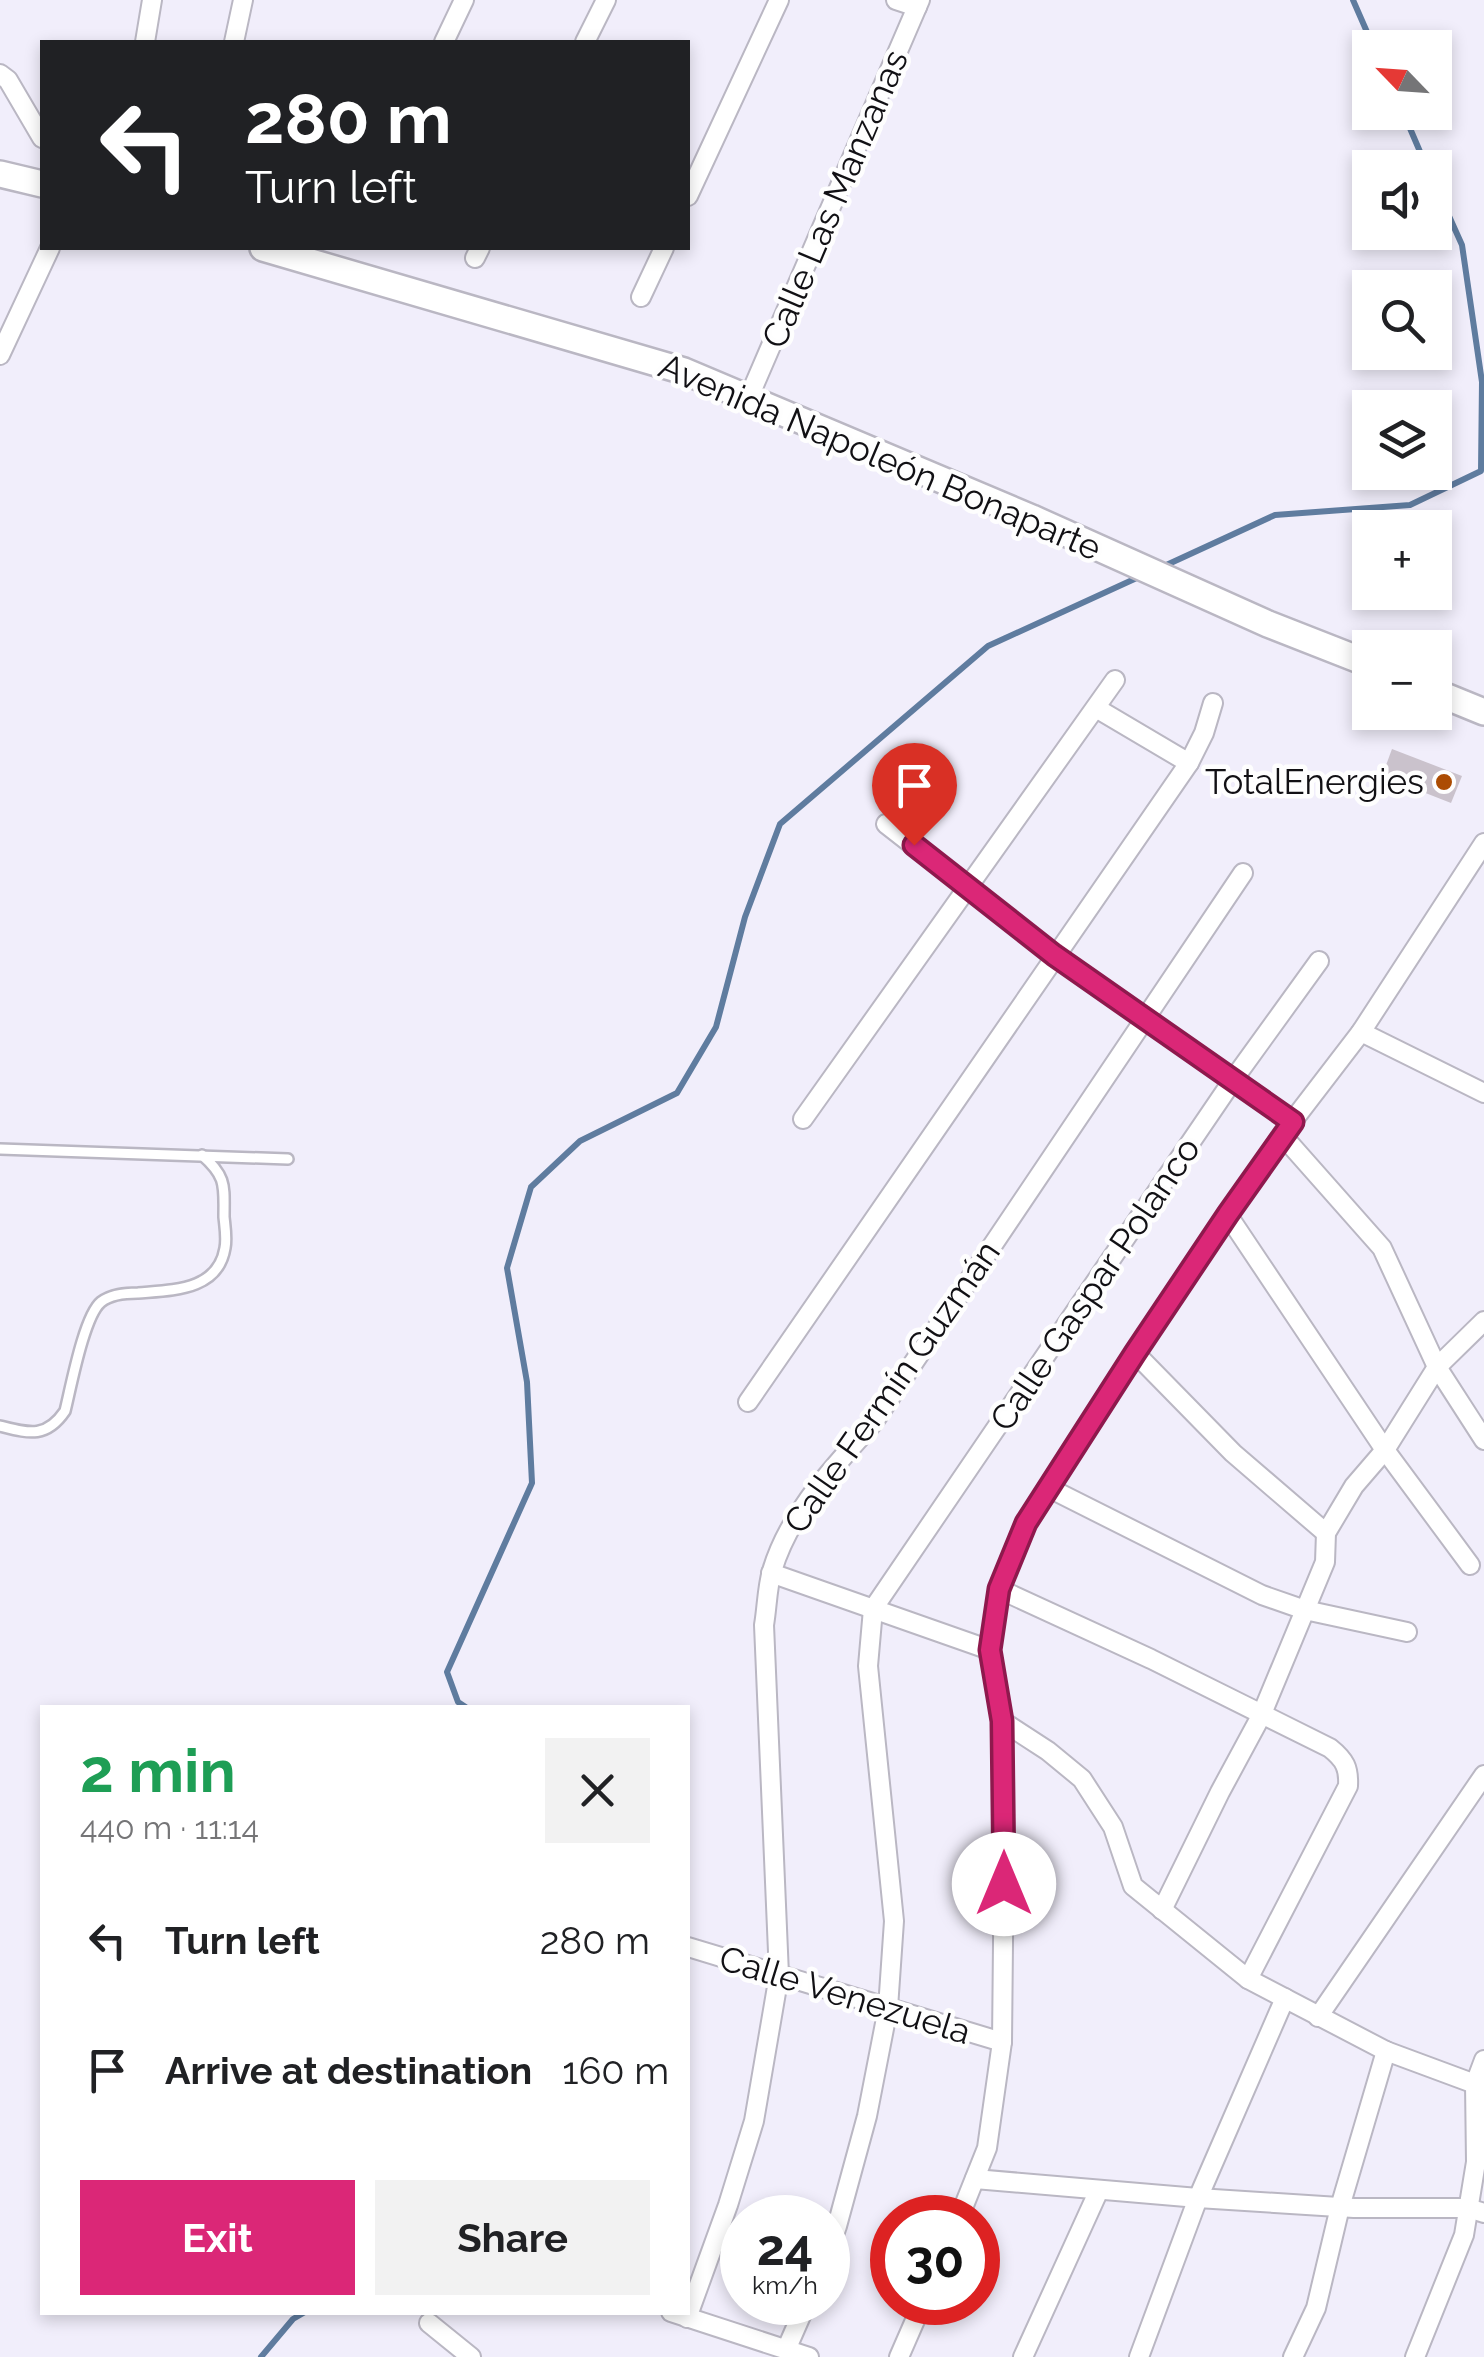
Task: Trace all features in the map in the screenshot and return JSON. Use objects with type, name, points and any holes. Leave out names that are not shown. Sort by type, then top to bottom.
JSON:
[{"type":"main road","points":[[0,174],[40,184]]},
{"type":"main road","name":"Avenida Napoleón Bonaparte","points":[[270,250],[684,371],[1352,657]]},
{"type":"main road","points":[[1452,699],[1484,712]]},
{"type":"street","points":[[144,40],[152,0]]},
{"type":"street","points":[[234,40],[242,0]]},
{"type":"street","points":[[445,40],[464,0]]},
{"type":"street","points":[[586,40],[606,0]]},
{"type":"street","points":[[690,192],[779,0]]},
{"type":"street","points":[[896,0],[919,4]]},
{"type":"street","name":"Calle Las Manzanas","points":[[749,397],[919,4]]},
{"type":"street","points":[[0,74],[8,80],[40,135]]},
{"type":"street","points":[[0,355],[49,250]]},
{"type":"street","points":[[641,296],[663,250]]},
{"type":"street","points":[[802,1119],[1115,680]]},
{"type":"street","points":[[748,1402],[1189,763],[1213,703]]},
{"type":"street","points":[[1096,708],[1189,763]]},
{"type":"street","points":[[886,824],[1054,955],[1234,1080],[1287,1128],[1382,1248],[1437,1367],[1484,1440]]},
{"type":"street","points":[[968,2195],[987,2148],[1002,2042],[1002,1721],[990,1650],[999,1589],[1026,1523],[1135,1353],[1287,1128],[1361,1032],[1484,844]]},
{"type":"street","name":"Calle Fermín Guzmán","points":[[690,2291],[728,2206],[754,2121],[779,1975],[764,1625],[771,1573],[805,1504],[882,1409],[1243,873]]},
{"type":"street","name":"Calle Gaspar Polanco","points":[[873,1609],[1319,961]]},
{"type":"street","points":[[1361,1032],[1484,1093]]},
{"type":"street","points":[[1228,1214],[1385,1450],[1470,1565]]},
{"type":"street","points":[[1162,1910],[1262,1716],[1325,1562],[1326,1534],[1354,1486],[1385,1450],[1437,1367],[1484,1321]]},
{"type":"street","points":[[1135,1353],[1232,1453],[1326,1534]]},
{"type":"street","points":[[1049,1488],[1262,1595],[1305,1610],[1407,1632]]},
{"type":"street","points":[[771,1573],[990,1650]]},
{"type":"street","points":[[999,1589],[1151,1659],[1343,1758],[1349,1771],[1348,1786],[1248,1979]]},
{"type":"street","points":[[846,2195],[888,2008],[894,1922],[868,1666],[873,1609]]},
{"type":"street","points":[[1002,1721],[1082,1779],[1114,1827],[1133,1886],[1248,1979],[1386,2051],[1480,2085]]},
{"type":"street","points":[[1318,2017],[1484,1775]]},
{"type":"street","name":"Calle Venezuela","points":[[690,1949],[1002,2042]]},
{"type":"street","points":[[1139,2357],[1198,2198],[1285,1998]]},
{"type":"street","points":[[1293,2357],[1316,2308],[1340,2207],[1386,2051]]},
{"type":"street","points":[[1415,2357],[1476,2211],[1484,2060]]},
{"type":"street","points":[[974,2178],[1198,2198],[1476,2211]]},
{"type":"street","points":[[1023,2357],[1099,2190]]},
{"type":"street","points":[[679,2315],[809,2357]]},
{"type":"street","points":[[428,2323],[450,2351],[471,2357]]},
{"type":"street","points":[[786,2350],[796,2325]]},
{"type":"street","points":[[899,2357],[913,2325]]},
{"type":"lane","points":[[0,1148],[288,1159]]},
{"type":"lane","points":[[0,1426],[32,1433],[57,1423],[64,1411],[91,1313],[103,1300],[120,1294],[203,1283],[218,1268],[225,1248],[224,1186],[218,1169],[202,1155]]},
{"type":"building","points":[[1392,749],[1462,776],[1451,803],[1382,776]]},
{"type":"waterway","points":[[1353,0],[1366,30]]},
{"type":"waterway","points":[[1411,130],[1419,150]]},
{"type":"waterway","points":[[1162,567],[1275,515],[1410,505],[1481,471],[1482,382],[1462,245],[1452,223]]},
{"type":"waterway","points":[[462,1705],[447,1672],[532,1483],[527,1382],[507,1268],[531,1187],[580,1141],[677,1093],[716,1027],[745,917],[780,824],[988,646],[1141,576]]},
{"type":"waterway","points":[[261,2357],[300,2315]]},
{"type":"place","name":"TotalEnergies","points":[[1444,782]]},
{"type":"route","points":[[914,845],[1054,955],[1293,1122],[1135,1353],[1026,1523],[999,1589],[990,1650],[1002,1721],[1004,1884]]}]
